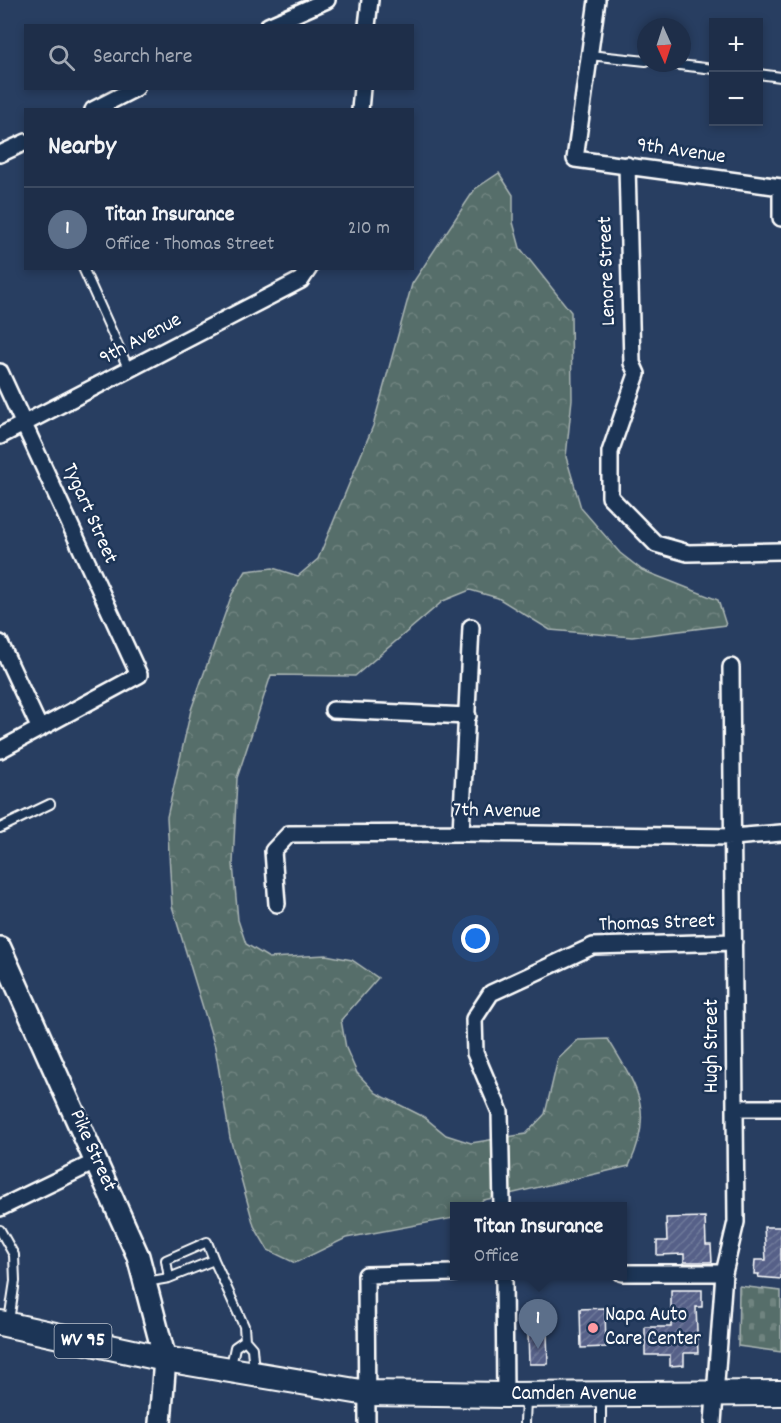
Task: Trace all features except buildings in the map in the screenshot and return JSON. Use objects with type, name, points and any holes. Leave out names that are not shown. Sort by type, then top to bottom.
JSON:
[{"type":"main road","name":"Pike Street","points":[[0,948],[138,1256],[165,1359],[160,1423]]},
{"type":"main road","name":"Camden Avenue","points":[[4,1324],[165,1359],[367,1393],[516,1395],[781,1393]]},
{"type":"street","points":[[273,24],[327,0]]},
{"type":"street","points":[[367,24],[370,0]]},
{"type":"street","points":[[589,55],[597,0]]},
{"type":"street","name":"9th Avenue","points":[[589,55],[575,159],[781,187]]},
{"type":"street","points":[[97,108],[132,90]]},
{"type":"street","points":[[360,108],[362,90]]},
{"type":"street","points":[[0,154],[24,142]]},
{"type":"street","name":"Lenore Street","points":[[627,165],[632,363],[637,374],[610,452],[610,497],[656,544],[688,553],[781,551]]},
{"type":"street","points":[[781,187],[781,218]]},
{"type":"street","name":"9th Avenue","points":[[0,436],[129,370],[305,274]]},
{"type":"street","name":"Tygart Street","points":[[0,372],[139,675],[40,729]]},
{"type":"street","points":[[461,833],[471,627]]},
{"type":"street","points":[[0,643],[40,729],[0,750]]},
{"type":"street","name":"Hugh Street","points":[[713,1423],[713,1394],[724,1274],[736,1222],[731,667]]},
{"type":"street","points":[[333,710],[468,716]]},
{"type":"street","name":"7th Avenue","points":[[277,903],[273,851],[289,834],[461,833],[733,837],[781,833]]},
{"type":"street","name":"Thomas Street","points":[[502,1202],[500,1112],[476,1053],[474,1019],[491,993],[593,946],[734,942]]},
{"type":"street","points":[[735,1108],[781,1108]]},
{"type":"street","points":[[0,1208],[97,1161]]},
{"type":"street","points":[[627,1273],[724,1274]]},
{"type":"street","points":[[367,1423],[366,1275],[450,1274]]},
{"type":"street","points":[[504,1280],[516,1395]]},
{"type":"lane","points":[[589,55],[637,60]]},
{"type":"lane","points":[[691,66],[709,68]]},
{"type":"lane","points":[[763,74],[781,76]]},
{"type":"lane","points":[[84,270],[129,370]]},
{"type":"lane","points":[[0,828],[50,804]]},
{"type":"lane","points":[[0,1230],[14,1255],[15,1281],[4,1324]]},
{"type":"lane","points":[[169,1278],[166,1260],[207,1242],[244,1326],[245,1340],[252,1348],[242,1372]]},
{"type":"lane","points":[[146,1282],[169,1278],[214,1260]]},
{"type":"lane","points":[[242,1372],[235,1347],[245,1340]]},
{"type":"lane","points":[[516,1395],[525,1423]]},
{"type":"lane","points":[[601,1395],[601,1423]]},
{"type":"green space","points":[[499,173],[513,195],[513,222],[520,248],[571,312],[572,399],[566,457],[581,508],[620,553],[642,570],[718,600],[726,625],[632,637],[550,630],[498,598],[470,590],[443,601],[355,676],[271,675],[237,778],[233,864],[238,920],[246,944],[269,958],[326,955],[352,960],[378,978],[341,1020],[346,1048],[357,1073],[376,1093],[424,1117],[446,1135],[471,1143],[526,1134],[545,1114],[558,1059],[578,1040],[608,1039],[634,1086],[641,1114],[641,1129],[629,1166],[481,1202],[450,1202],[450,1219],[346,1238],[295,1263],[268,1250],[254,1226],[230,1138],[215,1047],[172,906],[167,817],[191,710],[232,594],[246,571],[273,568],[298,576],[318,559],[373,426],[412,284],[475,189]]},
{"type":"green space","points":[[739,1286],[781,1291],[781,1352],[738,1346]]},
{"type":"place","name":"Napa Auto Care Center","points":[[593,1328]]},
{"type":"place","name":"Titan Insurance","points":[[538,1349]]}]
